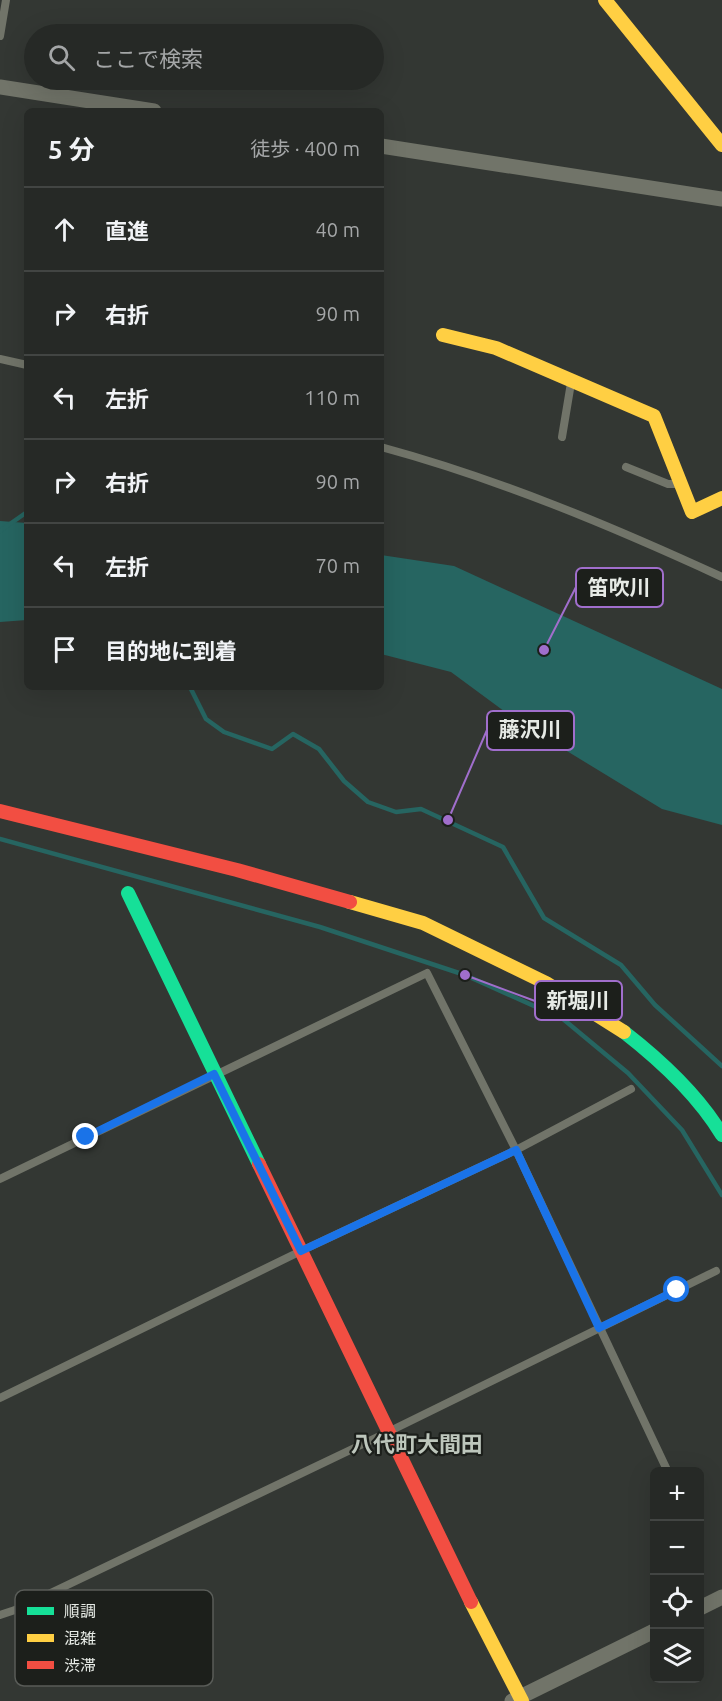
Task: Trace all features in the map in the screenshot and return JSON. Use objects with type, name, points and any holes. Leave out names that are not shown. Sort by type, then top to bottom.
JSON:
[{"type":"street","points":[[605,0],[722,146]]},
{"type":"street","points":[[0,87],[135,108]]},
{"type":"street","points":[[384,146],[722,199]]},
{"type":"street","points":[[443,335],[496,348],[654,416],[692,512],[722,498]]},
{"type":"street","points":[[0,811],[237,870],[423,923],[546,983],[625,1032],[660,1062],[713,1120],[722,1136]]},
{"type":"street","points":[[128,893],[518,1700],[650,1633]]},
{"type":"street","points":[[704,1606],[722,1597]]},
{"type":"lane","points":[[0,36],[6,0]]},
{"type":"lane","points":[[0,359],[24,364]]},
{"type":"lane","points":[[562,437],[572,380]]},
{"type":"lane","points":[[384,448],[495,482],[563,507],[722,577]]},
{"type":"lane","points":[[626,467],[668,484],[681,483]]},
{"type":"lane","points":[[0,1179],[214,1074],[428,973],[516,1150],[666,1467]]},
{"type":"lane","points":[[0,1398],[301,1251],[516,1150],[631,1089]]},
{"type":"lane","points":[[57,1590],[388,1432],[716,1271]]},
{"type":"lane","points":[[0,1615],[15,1610]]},
{"type":"water","points":[[0,521],[24,523],[24,620],[0,622]]},
{"type":"water","points":[[384,555],[454,566],[722,689],[722,825],[662,809],[516,720],[451,672],[384,655]]},
{"type":"waterway","points":[[0,531],[24,514]]},
{"type":"waterway","points":[[192,690],[206,719],[224,732],[272,749],[293,734],[319,749],[344,781],[368,802],[396,812],[421,809],[503,847],[544,918],[621,965],[655,1005],[722,1066]]},
{"type":"waterway","points":[[0,839],[320,927],[465,975],[563,1019],[628,1073],[682,1130],[722,1195]]},
{"type":"traffic: fast","points":[[128,893],[259,1164]]},
{"type":"traffic: fast","points":[[624,1032],[678,1079],[702,1106],[722,1135]]},
{"type":"traffic: slow","points":[[605,0],[722,145]]},
{"type":"traffic: slow","points":[[443,335],[496,348],[654,416],[692,512],[722,498]]},
{"type":"traffic: slow","points":[[350,902],[423,923],[546,983],[624,1032]]},
{"type":"traffic: slow","points":[[471,1602],[522,1701]]},
{"type":"traffic: jam","points":[[0,811],[237,870],[350,902]]},
{"type":"traffic: jam","points":[[259,1164],[471,1602]]},
{"type":"place","name":"笛吹川","points":[[544,650]]},
{"type":"place","name":"藤沢川","points":[[448,820]]},
{"type":"place","name":"新堀川","points":[[465,975]]},
{"type":"district","name":"八代町大間田","points":[[417,1444]]},
{"type":"route","points":[[86,1137],[214,1074],[301,1251],[516,1150],[599,1328],[677,1290]]}]
